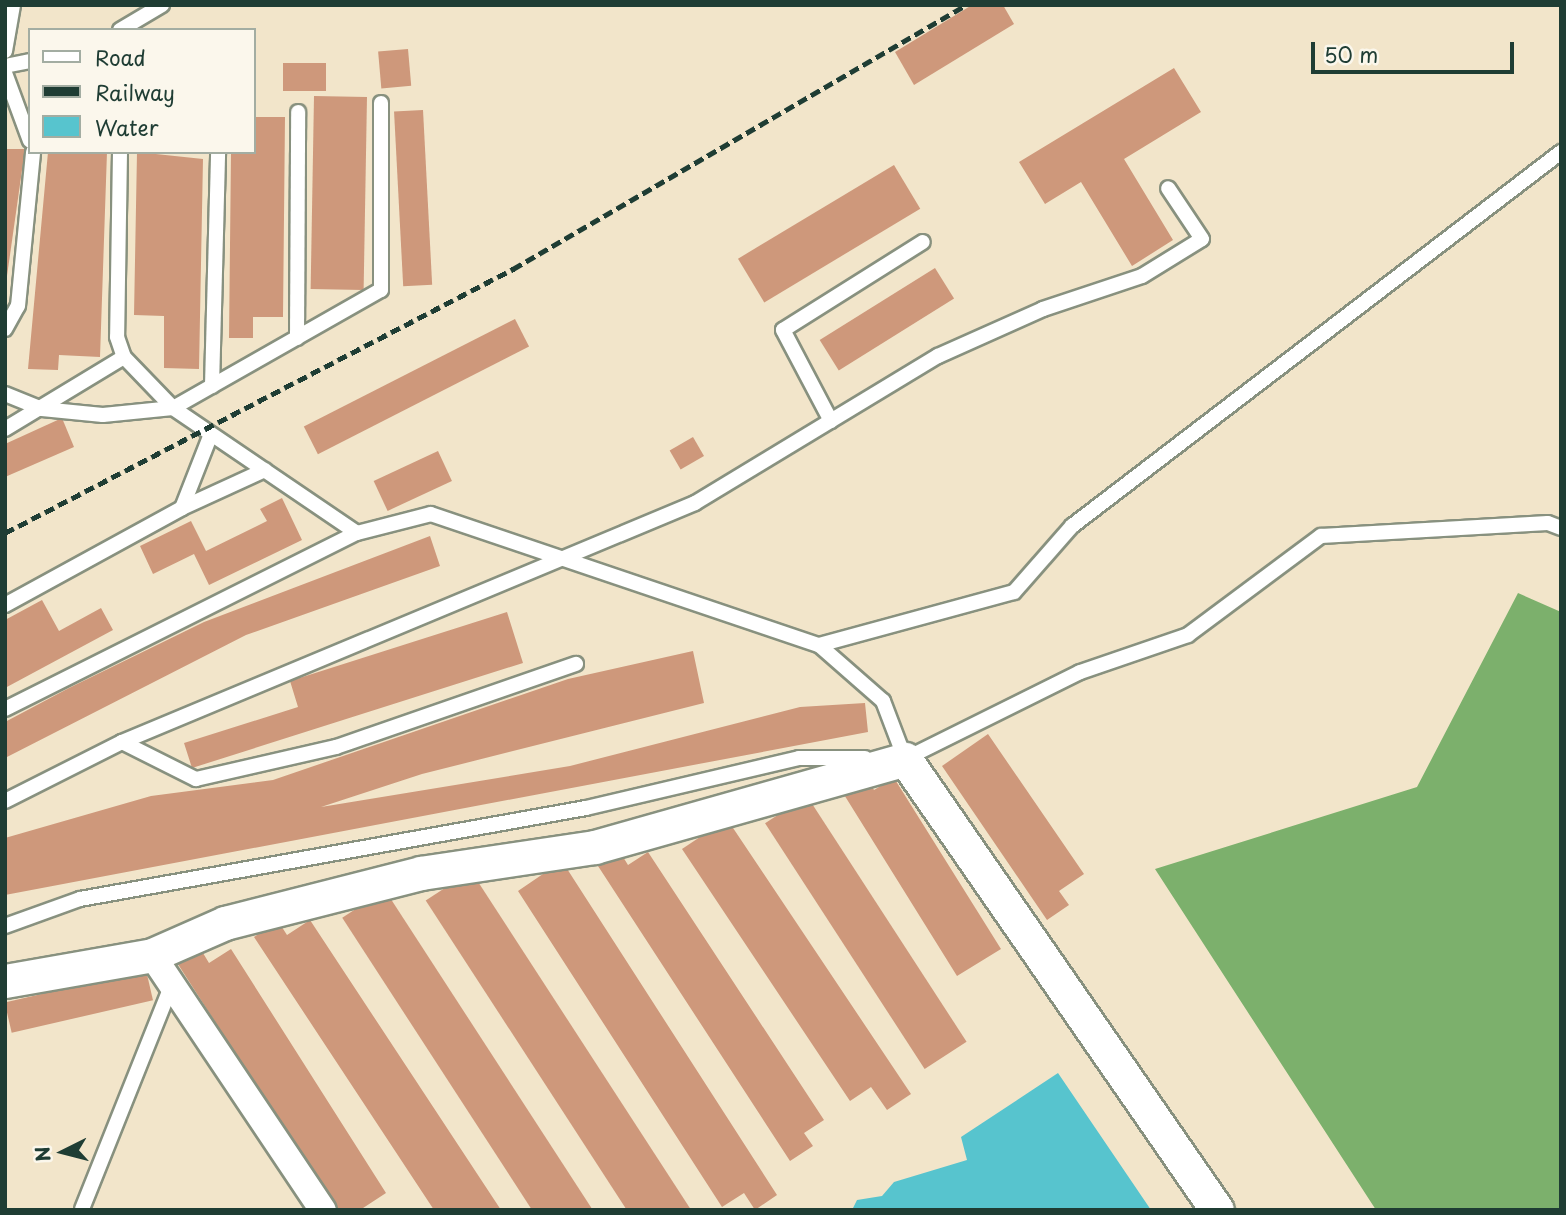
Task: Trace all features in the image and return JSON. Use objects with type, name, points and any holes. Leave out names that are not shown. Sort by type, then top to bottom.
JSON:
[{"type":"street","points":[[5,981],[152,955],[225,923],[421,873],[595,847],[905,759],[1217,1210]]},
{"type":"street","points":[[152,955],[323,1210]]},
{"type":"lane","points":[[5,51],[13,5]]},
{"type":"lane","points":[[123,28],[162,5]]},
{"type":"lane","points":[[5,66],[28,61]]},
{"type":"lane","points":[[5,73],[28,136]]},
{"type":"lane","points":[[5,394],[42,409],[103,415],[173,408],[381,290],[382,103]]},
{"type":"lane","points":[[297,338],[298,112]]},
{"type":"lane","points":[[819,645],[1014,592],[1072,526],[1561,152]]},
{"type":"lane","points":[[5,329],[18,306],[33,154]]},
{"type":"lane","points":[[120,154],[117,337],[124,357],[173,408],[357,533]]},
{"type":"lane","points":[[212,386],[218,154]]},
{"type":"lane","points":[[5,801],[122,742],[695,503],[938,356],[1043,309],[1142,276],[1202,239],[1168,188]]},
{"type":"lane","points":[[831,421],[783,330],[923,242]]},
{"type":"lane","points":[[5,429],[124,357]]},
{"type":"lane","points":[[182,508],[211,434]]},
{"type":"lane","points":[[5,605],[182,508],[265,470]]},
{"type":"lane","points":[[5,709],[357,533],[430,514],[819,645],[883,701],[905,759]]},
{"type":"lane","points":[[5,926],[80,899],[586,808],[799,758],[905,759],[1080,671],[1188,635],[1321,536],[1548,523],[1561,528]]},
{"type":"lane","points":[[122,742],[196,779],[335,747],[576,664]]},
{"type":"lane","points":[[82,1209],[172,984]]},
{"type":"green space","points":[[1518,593],[1561,612],[1561,1210],[1376,1210],[1155,869],[1417,787]]},
{"type":"water","points":[[1058,1073],[1151,1210],[852,1210],[857,1200],[882,1196],[894,1182],[967,1160],[961,1137]]},
{"type":"building","points":[[972,5],[1003,5],[1014,24],[914,85],[895,52]]},
{"type":"building","points":[[408,49],[411,86],[381,88],[378,52]]},
{"type":"building","points":[[283,63],[326,63],[326,91],[283,91]]},
{"type":"building","points":[[1174,68],[1201,112],[1124,159],[1173,240],[1132,266],[1081,182],[1045,204],[1019,162]]},
{"type":"building","points":[[314,96],[367,97],[364,290],[311,289]]},
{"type":"building","points":[[423,110],[432,285],[403,286],[394,112]]},
{"type":"building","points":[[256,117],[285,117],[283,317],[253,317],[253,338],[229,338],[231,154],[256,154]]},
{"type":"building","points":[[5,149],[25,149],[7,276],[5,276]]},
{"type":"building","points":[[48,154],[107,154],[100,357],[59,355],[58,370],[28,369]]},
{"type":"building","points":[[137,154],[203,159],[199,369],[164,368],[164,316],[134,315]]},
{"type":"building","points":[[894,165],[920,209],[764,302],[738,259]]},
{"type":"building","points":[[935,268],[954,299],[839,371],[820,340]]},
{"type":"building","points":[[515,319],[529,347],[318,454],[304,427]]},
{"type":"building","points":[[62,418],[74,447],[5,477],[5,444]]},
{"type":"building","points":[[693,437],[704,456],[681,470],[670,450]]},
{"type":"building","points":[[438,451],[452,481],[388,511],[374,481]]},
{"type":"building","points":[[282,498],[302,540],[209,585],[194,554],[153,574],[140,546],[191,521],[206,551],[267,521],[260,509]]},
{"type":"building","points":[[430,536],[440,566],[246,635],[5,758],[5,722],[69,688],[204,622]]},
{"type":"building","points":[[42,600],[59,631],[101,608],[113,630],[5,688],[5,620]]},
{"type":"building","points":[[507,612],[523,663],[192,768],[184,743],[298,707],[290,681]]},
{"type":"building","points":[[693,651],[704,703],[422,774],[321,807],[570,766],[800,707],[865,703],[868,732],[5,895],[5,838],[151,796],[273,780],[568,679]]},
{"type":"building","points":[[988,734],[1084,874],[1059,891],[1069,905],[1047,920],[942,766]]},
{"type":"building","points":[[867,778],[874,790],[894,778],[1001,949],[957,976],[843,793]]},
{"type":"building","points":[[807,796],[967,1042],[925,1069],[765,823]]},
{"type":"building","points":[[727,819],[911,1094],[887,1110],[871,1087],[850,1101],[682,849]]},
{"type":"building","points":[[620,852],[628,865],[648,852],[824,1120],[804,1133],[813,1146],[790,1161],[598,866]]},
{"type":"building","points":[[562,861],[777,1195],[755,1210],[744,1193],[722,1207],[518,891]]},
{"type":"building","points":[[471,871],[690,1209],[627,1210],[426,900]]},
{"type":"building","points":[[385,890],[592,1209],[532,1210],[342,918]]},
{"type":"building","points":[[310,920],[501,1210],[434,1210],[254,937],[278,921],[287,935]]},
{"type":"building","points":[[197,943],[209,963],[231,949],[386,1193],[360,1210],[336,1210],[174,958]]},
{"type":"building","points":[[146,970],[153,1000],[12,1033],[5,1003]]},
{"type":"railway","points":[[5,533],[513,269],[966,5]]}]
